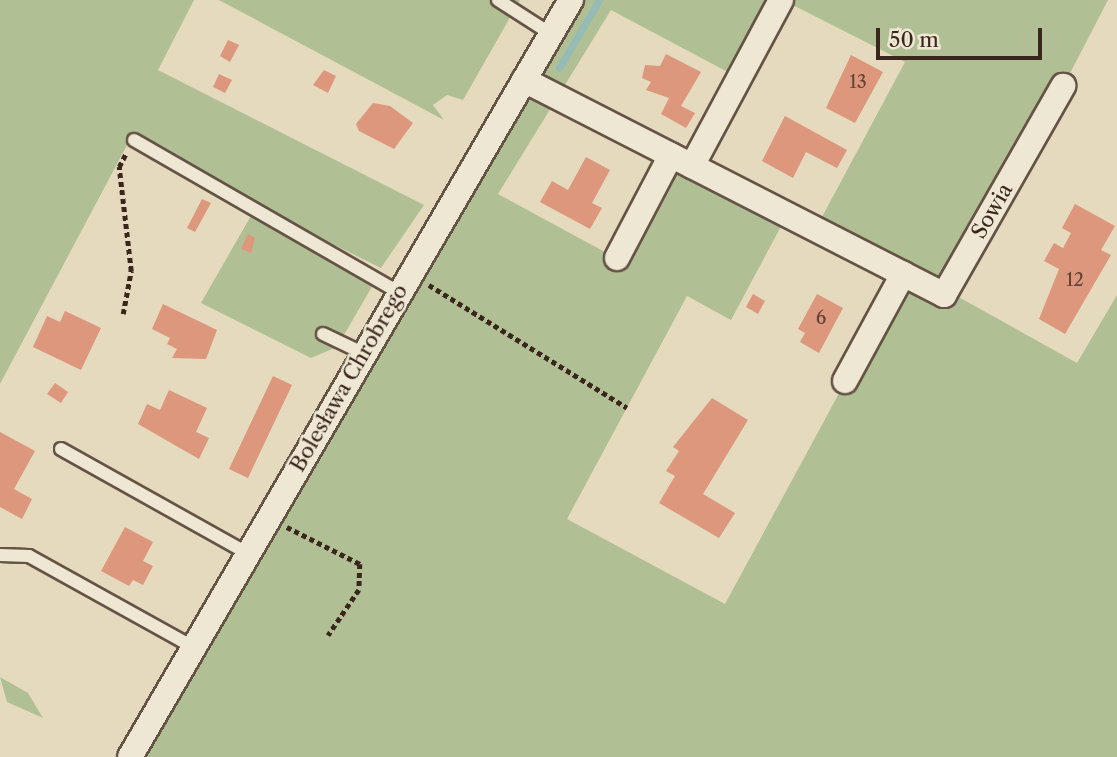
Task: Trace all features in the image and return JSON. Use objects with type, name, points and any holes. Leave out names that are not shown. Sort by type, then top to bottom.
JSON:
[{"type":"street","name":"Bolesława Chrobrego","points":[[130,757],[268,516],[572,0]]},
{"type":"street","points":[[617,258],[781,0]]},
{"type":"street","name":"Sowia","points":[[524,80],[944,295],[1063,86]]},
{"type":"street","points":[[845,381],[903,275]]},
{"type":"lane","points":[[498,0],[551,34]]},
{"type":"lane","points":[[134,140],[405,283]]},
{"type":"lane","points":[[323,334],[365,354]]},
{"type":"lane","points":[[61,449],[247,553]]},
{"type":"lane","points":[[0,555],[29,556],[193,647]]},
{"type":"path","points":[[123,314],[131,271],[119,167],[134,140]]},
{"type":"path","points":[[405,283],[627,408]]},
{"type":"path","points":[[268,516],[359,564],[359,590],[328,636]]},
{"type":"green space","points":[[0,0],[194,0],[158,70],[424,205],[381,268],[294,225],[134,132],[0,384]]},
{"type":"green space","points":[[219,0],[520,0],[463,100],[447,95],[433,105],[444,120]]},
{"type":"green space","points":[[582,0],[781,0],[739,78],[611,10],[498,194],[616,258],[671,155],[787,215],[731,320],[687,296],[567,519],[725,604],[903,275],[815,230],[905,62],[783,0],[1108,0],[955,295],[1077,363],[1117,295],[1117,757],[142,757]]},
{"type":"green space","points":[[252,214],[374,283],[337,347],[311,358],[201,303]]},
{"type":"green space","points":[[0,677],[28,693],[43,718],[7,702]]},
{"type":"building","points":[[228,40],[239,45],[230,62],[220,56]]},
{"type":"building","points":[[666,54],[701,72],[681,106],[695,113],[686,128],[661,114],[669,98],[646,90],[651,82],[642,78],[645,65],[660,66]]},
{"type":"building","points":[[851,55],[883,72],[855,123],[826,108]]},
{"type":"building","points":[[324,70],[336,76],[328,93],[313,85]]},
{"type":"building","points":[[219,74],[232,80],[225,93],[213,87]]},
{"type":"building","points":[[373,103],[390,106],[413,123],[394,149],[359,131],[356,124]]},
{"type":"building","points":[[785,116],[847,150],[837,168],[806,152],[793,178],[762,161]]},
{"type":"building","points":[[586,157],[610,170],[592,203],[602,208],[590,229],[540,202],[552,181],[568,190]]},
{"type":"building","points":[[202,199],[211,203],[195,232],[187,228]]},
{"type":"building","points":[[1075,204],[1115,226],[1101,250],[1111,255],[1065,334],[1039,319],[1059,269],[1044,261],[1054,243],[1063,248],[1071,233],[1062,228]]},
{"type":"building","points":[[248,234],[255,238],[251,253],[241,249]]},
{"type":"building","points":[[753,294],[765,301],[758,314],[746,307]]},
{"type":"building","points":[[817,294],[843,308],[819,353],[800,342],[805,333],[798,329]]},
{"type":"building","points":[[163,304],[217,330],[206,359],[172,358],[177,349],[167,344],[170,338],[152,329]]},
{"type":"building","points":[[65,311],[101,328],[81,370],[33,347],[47,316],[60,322]]},
{"type":"building","points":[[273,376],[292,385],[248,478],[229,469]]},
{"type":"building","points":[[55,383],[68,392],[61,403],[47,394]]},
{"type":"building","points":[[169,390],[207,408],[196,432],[209,438],[199,459],[138,424],[147,404],[160,410]]},
{"type":"building","points":[[712,398],[748,420],[703,494],[735,513],[719,538],[659,503],[675,476],[666,471],[679,451],[673,447]]},
{"type":"building","points":[[0,432],[35,451],[14,489],[32,499],[22,519],[0,507]]},
{"type":"building","points":[[125,527],[153,542],[143,561],[153,566],[143,585],[133,580],[129,586],[101,571]]},
{"type":"waterway","points":[[559,68],[599,0]]}]
